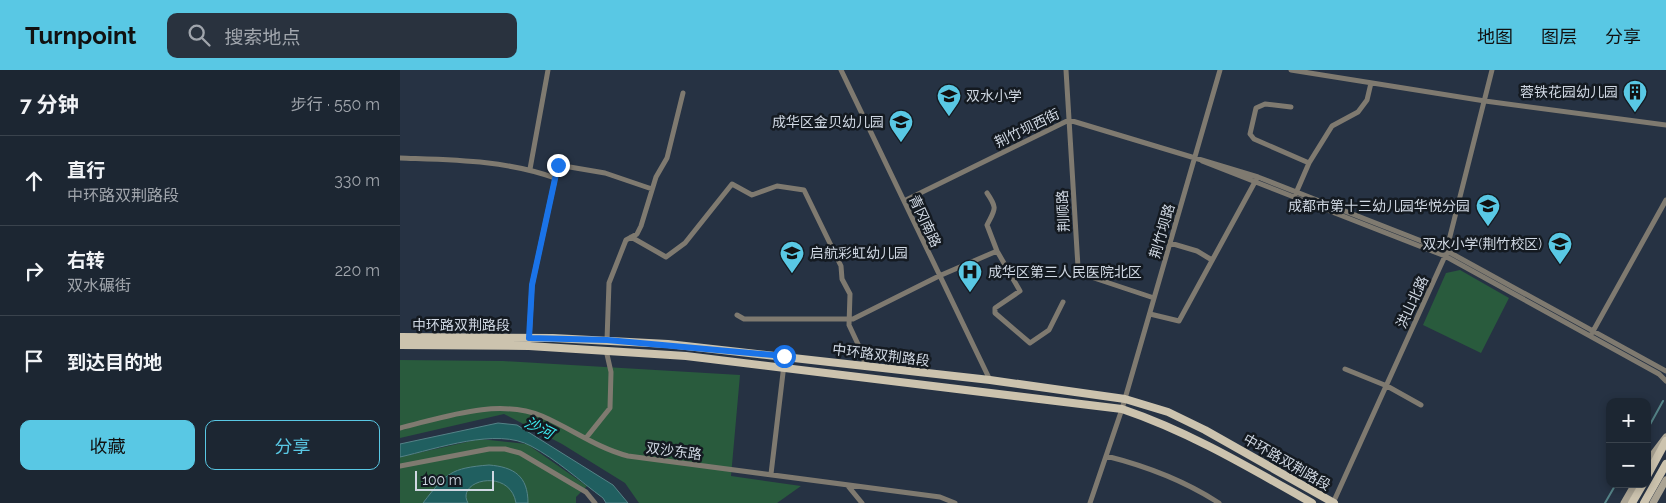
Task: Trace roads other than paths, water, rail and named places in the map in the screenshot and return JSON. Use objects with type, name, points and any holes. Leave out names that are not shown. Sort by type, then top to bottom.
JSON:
[{"type":"main road","name":"中环路双荆路段","points":[[400,337],[607,340],[784,356],[990,380],[1125,399],[1168,412],[1205,430],[1333,503]]},
{"type":"main road","name":"中环路双荆路段","points":[[400,345],[529,346],[686,356],[1122,409],[1163,423],[1211,446],[1312,503]]},
{"type":"main road","points":[[1651,463],[1666,441]]},
{"type":"main road","points":[[1644,503],[1664,467]]},
{"type":"main road","points":[[1632,503],[1641,488]]},
{"type":"street","points":[[530,169],[548,70]]},
{"type":"street","name":"青冈南路","points":[[841,70],[990,380]]},
{"type":"street","name":"荆顺路","points":[[1066,70],[1078,267],[1088,276],[1154,298]]},
{"type":"street","name":"荆竹坝路","points":[[1090,503],[1122,409],[1220,70]]},
{"type":"street","points":[[1291,70],[1485,101],[1666,125]]},
{"type":"street","name":"洪山北路","points":[[1333,503],[1446,254],[1492,70]]},
{"type":"street","points":[[1296,194],[1309,163],[1332,126],[1358,112],[1367,100],[1371,83]]},
{"type":"street","points":[[607,340],[609,283],[626,240],[637,234],[641,226],[652,189],[666,158],[683,93]]},
{"type":"street","points":[[1291,107],[1265,104],[1256,108],[1250,134],[1254,139],[1309,163]]},
{"type":"street","name":"荆竹坝西街","points":[[904,201],[1070,120],[1195,157]]},
{"type":"street","points":[[1195,157],[1211,165],[1296,194],[1446,254],[1592,334],[1660,374],[1666,381]]},
{"type":"street","points":[[1195,157],[1258,176],[1296,194]]},
{"type":"street","points":[[400,158],[492,162],[530,169],[555,178]]},
{"type":"street","points":[[529,346],[532,285],[558,165],[605,173],[652,189]]},
{"type":"street","points":[[1150,314],[1179,321],[1256,180]]},
{"type":"street","points":[[631,237],[666,257],[685,243],[732,184],[752,196],[777,186],[804,190],[841,266],[842,279],[850,294],[849,325],[864,357],[864,366]]},
{"type":"street","points":[[987,193],[995,204],[995,212],[987,225],[997,251],[1020,291],[995,308],[995,313],[1030,343],[1049,330],[1063,302]]},
{"type":"street","points":[[1592,334],[1666,200]]},
{"type":"street","points":[[1170,243],[1197,251],[1212,260]]},
{"type":"street","points":[[738,316],[754,319],[853,320],[939,276],[997,251]]},
{"type":"street","points":[[1592,334],[1666,371]]},
{"type":"street","points":[[586,438],[610,408],[611,372],[606,350]]},
{"type":"street","points":[[771,474],[784,356]]},
{"type":"street","points":[[1345,369],[1387,386],[1421,405]]},
{"type":"street","name":"双沙东路","points":[[400,428],[495,408],[519,410],[539,415],[610,451],[628,456],[940,497],[955,503]]},
{"type":"street","points":[[1651,463],[1666,437]]},
{"type":"street","points":[[400,466],[489,449],[505,449],[520,453],[578,487],[586,492],[595,503]]},
{"type":"street","points":[[1106,456],[1192,485],[1219,503]]},
{"type":"street","points":[[1653,503],[1666,480]]},
{"type":"street","points":[[848,486],[862,503]]},
{"type":"street","points":[[1624,503],[1633,488]]},
{"type":"waterway","points":[[1651,423],[1663,401]]},
{"type":"waterway","points":[[1605,503],[1614,488]]},
{"type":"place","name":"蓉铁花园幼儿园","points":[[1635,113]]},
{"type":"place","name":"双水小学","points":[[949,117]]},
{"type":"place","name":"成华区金贝幼儿园","points":[[901,143]]},
{"type":"place","name":"成都市第十三幼儿园华悦分园","points":[[1488,227]]},
{"type":"place","name":"双水小学(荆竹校区)","points":[[1560,265]]},
{"type":"place","name":"启航彩虹幼儿园","points":[[792,274]]},
{"type":"place","name":"成华区第三人民医院北区","points":[[970,293]]},
{"type":"water label","name":"沙河","points":[[539,428]]}]
